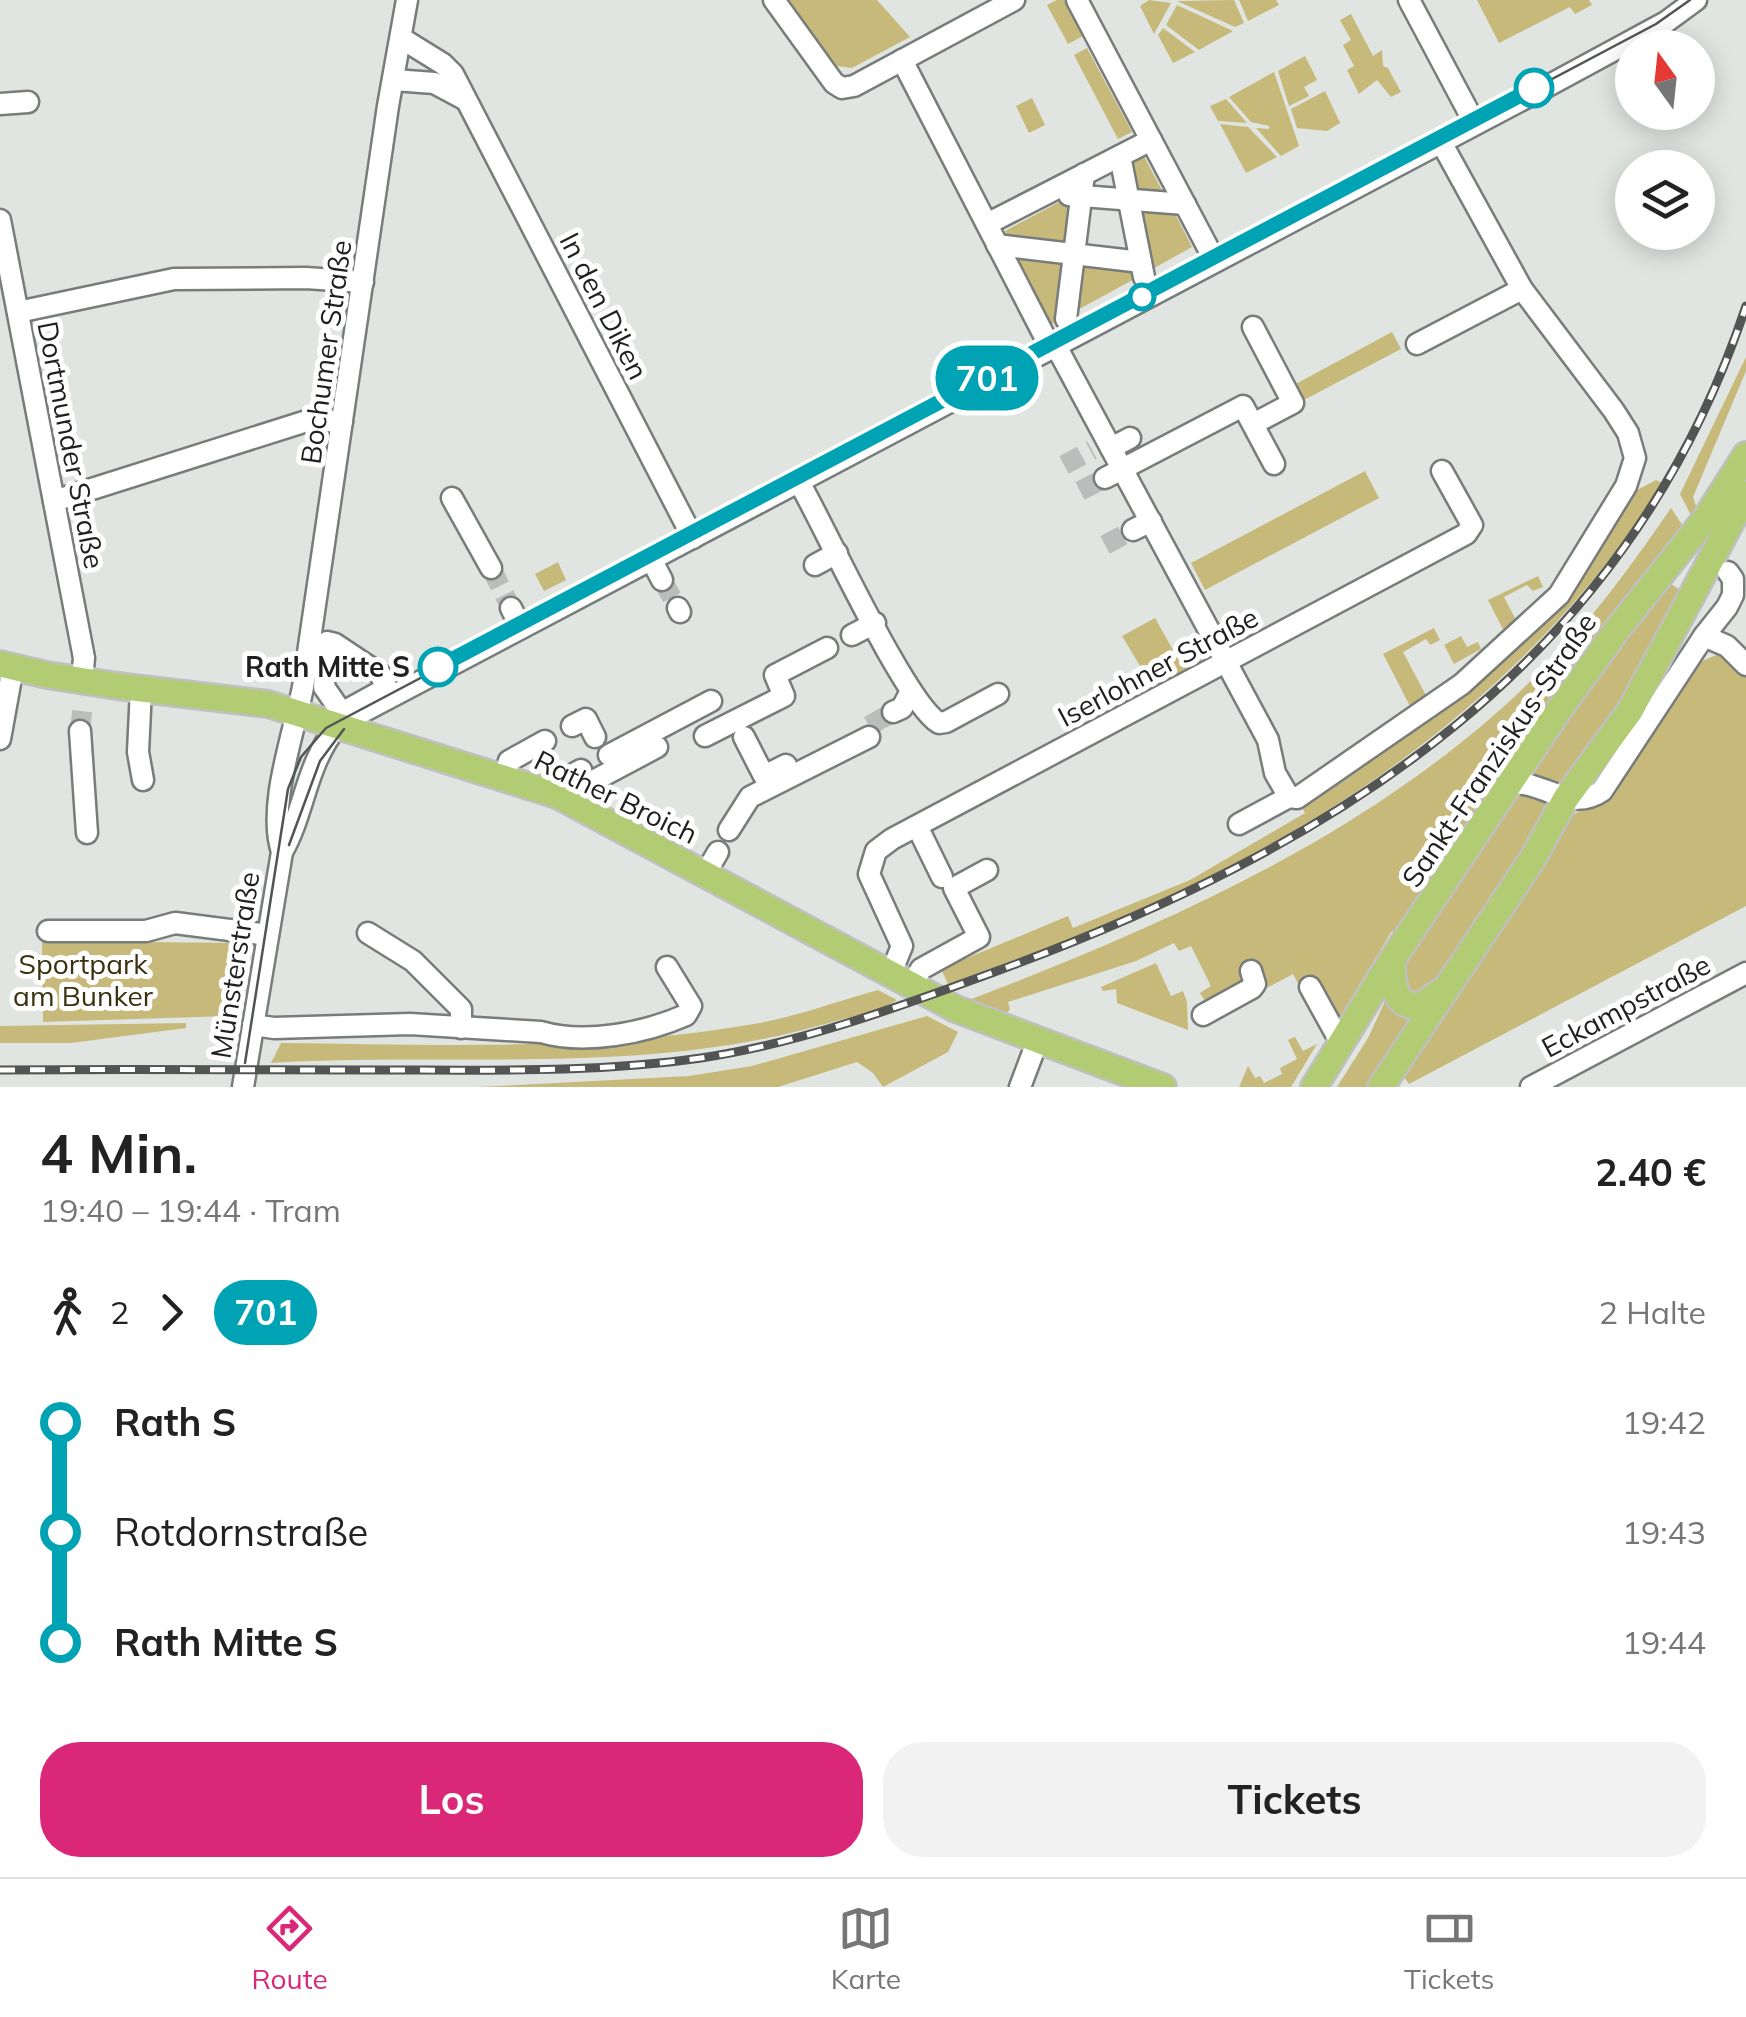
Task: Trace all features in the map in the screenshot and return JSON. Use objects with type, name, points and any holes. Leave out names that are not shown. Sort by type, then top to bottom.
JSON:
[{"type":"main road","name":"Sankt-Franziskus-Straße","points":[[1319,1084],[1392,960],[1510,784],[1585,674],[1706,518],[1746,455]]},
{"type":"main road","points":[[1380,1087],[1524,872],[1566,798],[1630,711],[1746,494]]},
{"type":"main road","name":"Rather Broich","points":[[7,665],[84,688],[141,689],[259,702],[562,798],[712,863],[956,1009],[1153,1086]]},
{"type":"main road","points":[[1392,960],[1395,994],[1404,1003],[1424,1005],[1444,989]]},
{"type":"street","name":"Bochumer Straße","points":[[298,712],[407,0]]},
{"type":"street","points":[[774,0],[834,83],[842,88],[854,86],[1014,0]]},
{"type":"street","points":[[1077,0],[1215,261]]},
{"type":"street","points":[[1409,0],[1475,124]]},
{"type":"street","points":[[338,725],[516,618],[693,538],[1051,344],[1666,22],[1696,0]]},
{"type":"street","name":"In den Diken","points":[[401,38],[453,74],[693,538]]},
{"type":"street","points":[[902,60],[1105,443],[1113,473],[1226,661],[1268,740],[1275,773],[1289,796]]},
{"type":"street","points":[[394,80],[434,84],[466,100]]},
{"type":"street","points":[[0,104],[28,104]]},
{"type":"street","points":[[986,224],[1048,193],[1083,185],[1120,156],[1151,140]]},
{"type":"street","points":[[1239,824],[1289,796],[1297,798],[1339,772],[1462,684],[1560,595],[1631,473],[1634,448],[1628,433],[1549,341],[1441,142]]},
{"type":"street","points":[[997,244],[1074,254],[1142,270],[1120,156]]},
{"type":"street","points":[[1083,185],[1129,200],[1185,204]]},
{"type":"street","points":[[1066,318],[1083,185]]},
{"type":"street","name":"Dortmunder Straße","points":[[0,220],[84,658],[84,688]]},
{"type":"street","points":[[18,312],[174,279],[306,278],[363,282]]},
{"type":"street","points":[[1417,344],[1522,289]]},
{"type":"street","points":[[1253,424],[1294,402],[1254,327]]},
{"type":"street","points":[[1113,473],[1244,406],[1274,464]]},
{"type":"street","points":[[54,501],[310,420],[342,422]]},
{"type":"street","name":"Iserlohner Straße","points":[[901,979],[902,946],[869,874],[871,859],[887,842],[1466,534],[1472,526],[1442,470]]},
{"type":"street","points":[[799,482],[911,691],[930,717],[939,723],[998,694]]},
{"type":"street","points":[[452,498],[491,568]]},
{"type":"street","points":[[815,564],[837,553]]},
{"type":"street","points":[[651,559],[662,580]]},
{"type":"street","points":[[1510,784],[1524,784],[1566,798],[1588,799],[1607,786],[1733,595],[1728,572]]},
{"type":"street","points":[[852,634],[874,623]]},
{"type":"street","points":[[1704,636],[1727,646],[1746,664]]},
{"type":"street","points":[[705,736],[784,696],[774,676],[828,648]]},
{"type":"street","points":[[0,739],[7,665]]},
{"type":"street","points":[[141,689],[138,752],[143,780]]},
{"type":"street","points":[[894,712],[902,708],[911,691]]},
{"type":"street","points":[[911,691],[913,704],[932,741]]},
{"type":"street","points":[[609,754],[711,700]]},
{"type":"street","name":"Münsterstraße","points":[[282,852],[277,834],[282,786],[298,712]]},
{"type":"street","points":[[572,726],[586,719],[595,736]]},
{"type":"street","name":"Münsterstraße","points":[[244,1087],[282,852],[290,840],[316,761],[338,725]]},
{"type":"street","points":[[80,730],[87,833]]},
{"type":"street","points":[[729,830],[750,797],[869,731],[764,776],[744,737]]},
{"type":"street","points":[[504,777],[509,761],[545,741]]},
{"type":"street","points":[[580,770],[557,783],[562,798],[657,747]]},
{"type":"street","points":[[917,826],[942,876]]},
{"type":"street","points":[[901,979],[979,937],[954,888],[988,870]]},
{"type":"street","points":[[48,931],[146,931],[175,923],[268,935]]},
{"type":"street","points":[[368,932],[413,961],[461,1010],[461,1028]]},
{"type":"street","points":[[253,1025],[274,1028],[410,1024],[542,1032],[559,1038],[608,1035],[669,1023],[686,1015],[690,1006],[667,967]]},
{"type":"street","points":[[1203,1015],[1252,988],[1255,984],[1251,971]]},
{"type":"street","name":"Eckampstraße","points":[[1532,1087],[1746,973]]},
{"type":"street","points":[[1310,987],[1342,1044]]},
{"type":"street","points":[[1020,1087],[1037,1042]]},
{"type":"green space","points":[[787,0],[877,0],[910,37],[852,68],[837,66]]},
{"type":"green space","points":[[1064,0],[1083,36],[1068,44],[1047,5]]},
{"type":"green space","points":[[1149,0],[1171,3],[1154,34],[1140,6]]},
{"type":"green space","points":[[1234,0],[1244,23],[1235,27],[1177,1]]},
{"type":"green space","points":[[1239,0],[1276,0],[1279,5],[1248,21]]},
{"type":"green space","points":[[1477,0],[1589,0],[1592,5],[1575,14],[1570,7],[1499,43]]},
{"type":"green space","points":[[1177,5],[1233,31],[1199,50],[1166,25]]},
{"type":"green space","points":[[1351,14],[1373,56],[1382,50],[1383,66],[1401,92],[1391,97],[1377,80],[1359,94],[1347,70],[1354,66],[1343,45],[1351,40],[1340,20]]},
{"type":"green space","points":[[1163,28],[1195,52],[1173,63],[1158,35]]},
{"type":"green space","points":[[1087,48],[1132,132],[1118,139],[1074,55]]},
{"type":"green space","points":[[1305,56],[1317,80],[1304,87],[1309,96],[1289,106],[1278,71]]},
{"type":"green space","points":[[1274,72],[1299,146],[1281,156],[1256,128],[1269,126],[1251,122],[1229,97]]},
{"type":"green space","points":[[1325,91],[1340,123],[1327,131],[1297,128],[1291,109]]},
{"type":"green space","points":[[1032,98],[1045,125],[1029,133],[1016,106]]},
{"type":"green space","points":[[1226,99],[1247,123],[1218,121],[1210,106]]},
{"type":"green space","points":[[1220,124],[1248,127],[1277,157],[1246,173]]},
{"type":"green space","points":[[1144,156],[1167,200],[1132,197],[1127,166]]},
{"type":"green space","points":[[1063,200],[1077,200],[1071,251],[1012,244],[1005,231]]},
{"type":"green space","points":[[1133,204],[1172,208],[1192,247],[1147,272]]},
{"type":"green space","points":[[1002,248],[1070,256],[1064,317],[1046,327]]},
{"type":"green space","points":[[1078,257],[1138,265],[1140,276],[1070,314]]},
{"type":"green space","points":[[1392,332],[1401,349],[1300,402],[1292,386]]},
{"type":"green space","points":[[1746,357],[1746,371],[1693,497],[1715,562],[1680,494]]},
{"type":"green space","points":[[1365,471],[1379,498],[1205,590],[1191,563]]},
{"type":"green space","points":[[1656,480],[1661,486],[1612,556],[1558,620],[1499,680],[1368,784],[1297,830],[1146,908],[948,984],[941,969],[1068,916],[1073,928],[1190,880],[1305,813],[1298,800],[1564,597],[1624,497]]},
{"type":"green space","points":[[1671,508],[1683,526],[1399,935],[1392,931],[1327,1038],[1293,974],[1223,1011],[1207,1004],[1200,993],[1211,986],[1191,946],[1179,951],[1174,943],[1136,961],[1008,1002],[1010,1010],[1003,1015],[969,1000],[1218,894],[1375,805],[1448,753],[1517,694],[1592,615]]},
{"type":"green space","points":[[558,562],[566,580],[544,591],[535,574]]},
{"type":"green space","points":[[1538,576],[1543,587],[1533,591],[1527,585],[1504,597],[1516,620],[1524,616],[1507,637],[1488,600]]},
{"type":"green space","points":[[1665,580],[1689,596],[1563,793],[1521,782]]},
{"type":"green space","points":[[1155,618],[1183,668],[1201,659],[1204,666],[1169,685],[1158,666],[1145,674],[1122,636]]},
{"type":"green space","points":[[1434,628],[1440,640],[1430,645],[1426,639],[1403,652],[1429,701],[1413,712],[1383,654]]},
{"type":"green space","points":[[1461,636],[1467,647],[1478,642],[1481,649],[1454,664],[1444,645]]},
{"type":"green space","points":[[1716,655],[1733,662],[1746,676],[1746,906],[1409,1084],[1400,1072],[1570,816],[1609,797],[1696,664]]},
{"type":"green space","points":[[1513,788],[1559,797],[1436,993],[1418,1003],[1398,974]]},
{"type":"green space","name":"Sportpark am Bunker","points":[[42,941],[239,943],[228,1016],[43,1022]]},
{"type":"green space","points":[[1156,963],[1171,996],[1183,991],[1188,1030],[1117,1003],[1116,989],[1103,991],[1101,987]]},
{"type":"green space","points":[[878,990],[897,1000],[825,1024],[757,1040],[688,1050],[550,1059],[271,1063],[281,1043],[521,1044],[701,1032],[775,1020]]},
{"type":"green space","points":[[1386,999],[1416,1015],[1373,1087],[1337,1087],[1368,1038]]},
{"type":"green space","points":[[927,1016],[958,1032],[948,1052],[883,1087],[873,1073],[857,1062],[778,1087],[479,1087],[689,1076],[752,1066]]},
{"type":"green space","points":[[186,1023],[186,1028],[71,1043],[0,1043],[0,1026]]},
{"type":"green space","points":[[1295,1037],[1303,1051],[1317,1044],[1291,1087],[1239,1087],[1248,1066],[1255,1078],[1260,1076],[1264,1083],[1282,1074],[1280,1068],[1297,1059],[1288,1040]]},
{"type":"tunnel","points":[[1064,465],[1092,450]]},
{"type":"tunnel","points":[[1080,491],[1105,478]]},
{"type":"tunnel","points":[[1105,545],[1133,530]]},
{"type":"tunnel","points":[[491,568],[511,608]]},
{"type":"tunnel","points":[[662,580],[678,608]]},
{"type":"tunnel","points":[[80,731],[83,703]]},
{"type":"tunnel","points":[[869,726],[893,712]]},
{"type":"tram line","points":[[245,1063],[288,789],[301,757],[326,728],[1656,24],[1690,0]]},
{"type":"tram line","name":"701","points":[[438,667],[1534,88]]},
{"type":"tram line","points":[[289,845],[320,761],[344,729]]},
{"type":"railway","points":[[0,1070],[541,1070],[701,1058],[851,1022],[1121,922],[1240,866],[1351,801],[1454,727],[1546,641],[1627,544],[1694,432],[1746,306]]},
{"type":"place","name":"Rath Mitte S","points":[[438,667]]}]
